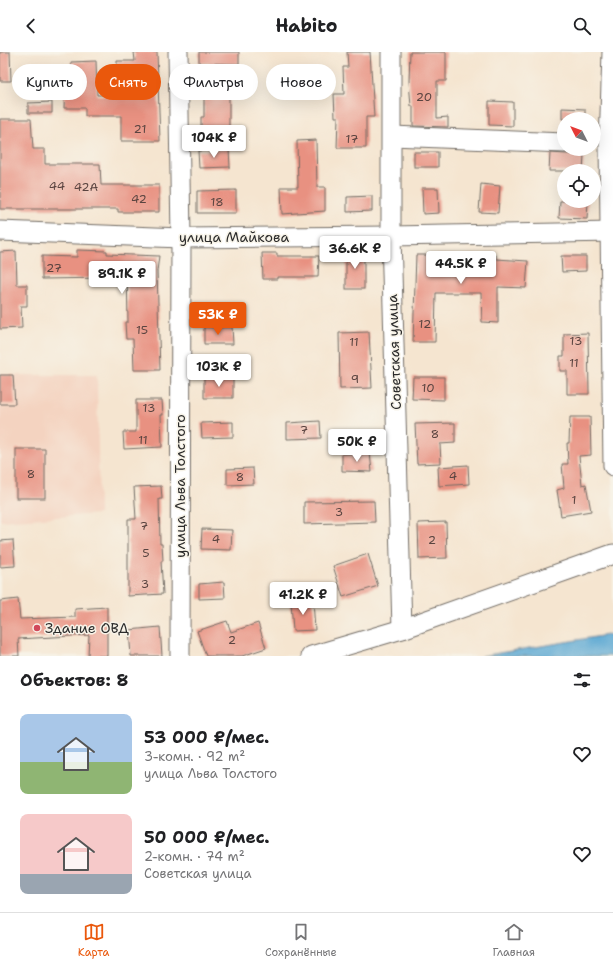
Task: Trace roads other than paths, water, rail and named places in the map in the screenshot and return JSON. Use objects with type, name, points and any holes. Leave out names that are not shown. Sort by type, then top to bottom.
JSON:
[{"type":"street","name":"улица Льва Толстого","points":[[178,52],[181,238],[180,656]]},
{"type":"street","name":"Советская улица","points":[[391,52],[391,236],[402,629]]},
{"type":"street","points":[[612,52],[602,145],[611,232],[613,466]]},
{"type":"street","points":[[392,136],[557,143]]},
{"type":"street","name":"улица Майкова","points":[[0,231],[181,238],[611,232]]},
{"type":"street","points":[[311,656],[402,629],[613,554]]},
{"type":"water","points":[[613,634],[613,656],[481,656]]},
{"type":"place","name":"Здание ОВД","points":[[37,628]]}]
